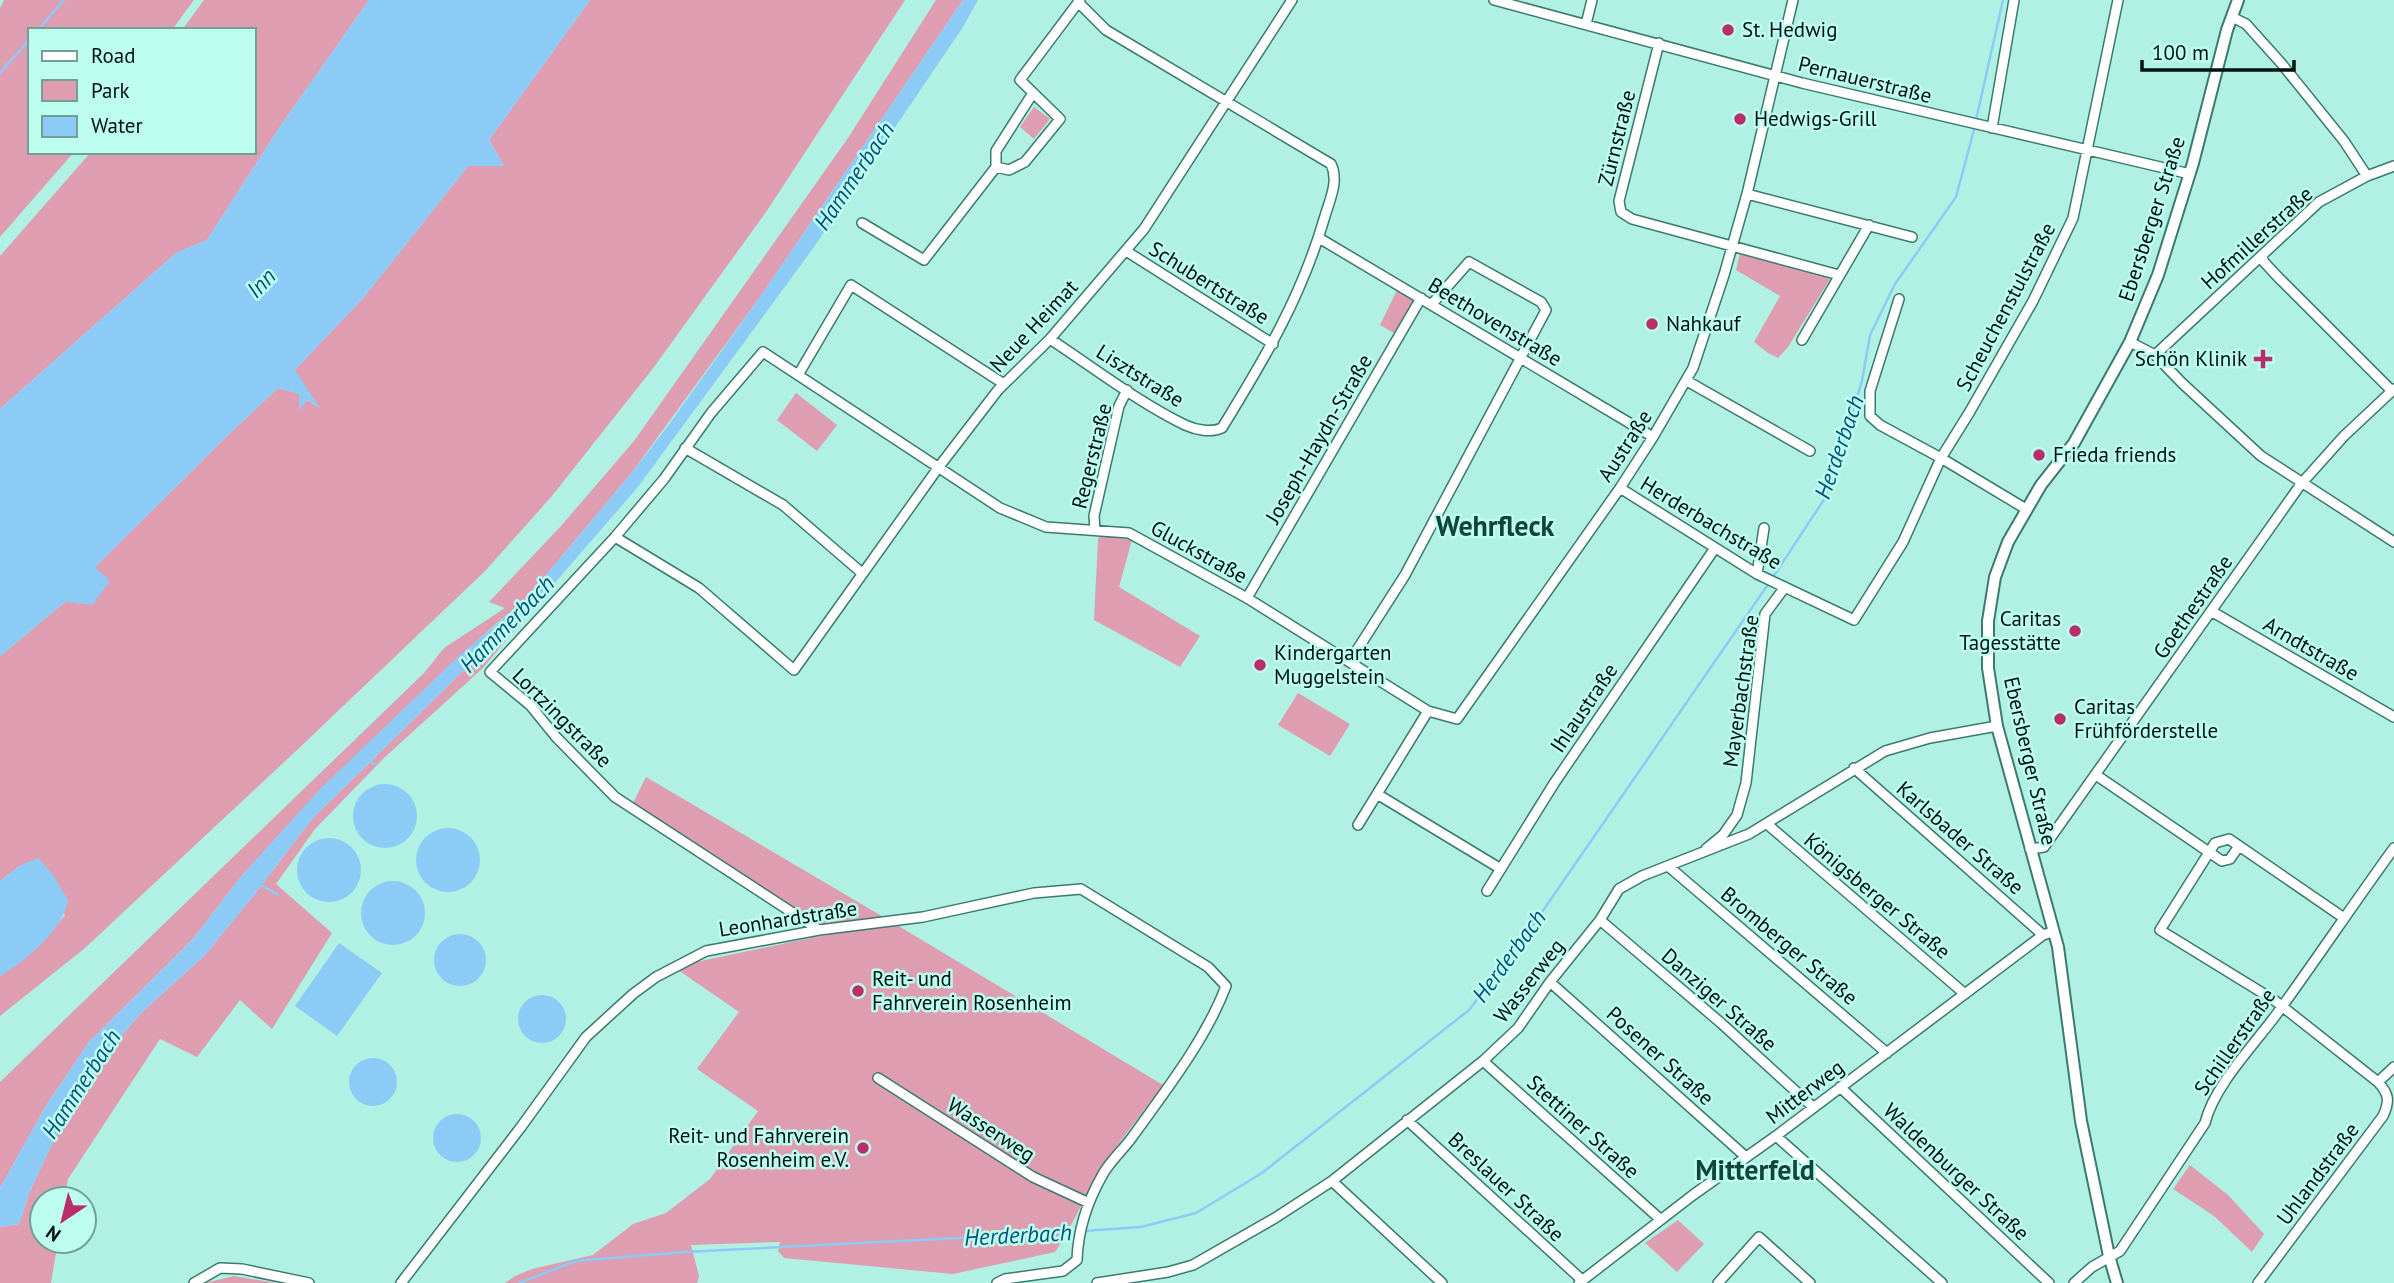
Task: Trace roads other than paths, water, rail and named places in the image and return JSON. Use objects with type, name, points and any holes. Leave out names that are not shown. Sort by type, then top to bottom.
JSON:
[{"type":"street","name":"Neue Heimat","points":[[615,537],[699,588],[794,670],[938,468],[1004,384],[1050,339],[1144,229],[1292,0]]},
{"type":"street","name":"Pernauerstraße","points":[[1494,0],[1774,76],[2190,174]]},
{"type":"street","points":[[1586,24],[1592,0]]},
{"type":"street","name":"Austraße","points":[[1428,711],[1457,719],[1620,488],[1687,381],[1698,358],[1748,194],[1793,0]]},
{"type":"street","points":[[1988,128],[2014,0]]},
{"type":"street","name":"Scheuchenstulstraße","points":[[1941,458],[1969,414],[2045,277],[2073,218],[2118,0]]},
{"type":"street","name":"Ebersberger Straße","points":[[2117,1283],[2081,1121],[2058,947],[2048,933],[2030,849],[1997,726],[1989,668],[1989,621],[1995,577],[2008,542],[2026,509],[2074,443],[2130,342],[2158,275],[2190,174],[2238,0]]},
{"type":"street","points":[[996,167],[1009,170],[1025,162],[1060,119],[1020,80],[1079,1],[1106,30],[1331,164],[1335,180],[1319,238],[1293,305],[1273,344]]},
{"type":"street","points":[[2232,17],[2246,24],[2281,63],[2344,141],[2367,176]]},
{"type":"street","name":"Zürnstraße","points":[[1659,43],[1619,201],[1621,212],[1632,219],[1732,245]]},
{"type":"street","points":[[862,223],[924,260],[996,167],[996,151],[1033,93]]},
{"type":"street","name":"Hofmillerstraße","points":[[2155,355],[2319,202],[2367,176],[2394,166]]},
{"type":"street","points":[[1748,194],[1912,237]]},
{"type":"street","points":[[1802,340],[1869,225]]},
{"type":"street","name":"Beethovenstraße","points":[[1319,238],[1653,437]]},
{"type":"street","points":[[1732,245],[1839,275]]},
{"type":"street","name":"Schubertstraße","points":[[1126,251],[1273,344]]},
{"type":"street","points":[[2262,257],[2276,275],[2393,390]]},
{"type":"street","points":[[1350,661],[1405,575],[1546,310],[1541,302],[1468,262],[1432,304]]},
{"type":"street","points":[[798,375],[851,285],[1004,384]]},
{"type":"street","name":"Joseph-Haydn-Straße","points":[[1247,598],[1421,298]]},
{"type":"street","points":[[1899,299],[1870,391],[1870,416],[1880,425],[2026,509]]},
{"type":"street","name":"Lisztstraße","points":[[1050,339],[1186,426],[1215,431],[1222,428],[1273,344]]},
{"type":"street","points":[[2130,342],[2155,355],[2261,456],[2394,542]]},
{"type":"street","name":"Gluckstraße","points":[[763,352],[1000,508],[1046,527],[1129,533],[1247,598],[1428,711]]},
{"type":"street","name":"Lortzingstraße","points":[[763,352],[711,413],[664,479],[615,537],[490,672],[530,705],[556,737],[615,797],[819,930]]},
{"type":"street","points":[[1687,381],[1810,451]]},
{"type":"street","name":"Regerstraße","points":[[1095,530],[1094,516],[1119,406],[1127,390]]},
{"type":"street","name":"Goethestraße","points":[[2030,849],[2044,847],[2301,484],[2344,436],[2393,390]]},
{"type":"street","points":[[685,448],[783,505],[862,573]]},
{"type":"street","points":[[1784,586],[1854,620],[1903,542],[1941,458]]},
{"type":"street","name":"Herderbachstraße","points":[[1620,488],[1758,574],[1784,586]]},
{"type":"street","points":[[1758,574],[1764,528]]},
{"type":"street","name":"Ihlaustraße","points":[[1487,891],[1555,782],[1715,548]]},
{"type":"street","name":"Mayerbachstraße","points":[[1699,855],[1724,835],[1737,815],[1746,783],[1765,614],[1784,586]]},
{"type":"street","name":"Arndtstraße","points":[[2211,611],[2394,717]]},
{"type":"street","points":[[1358,825],[1428,711]]},
{"type":"street","name":"Wasserweg","points":[[1097,1283],[1168,1272],[1193,1265],[1275,1218],[1332,1181],[1483,1061],[1518,1028],[1550,982],[1600,920],[1619,889],[1642,876],[1749,834],[1885,751],[1930,738],[1997,726]]},
{"type":"street","name":"Karlsbader Straße","points":[[1854,768],[2048,933]]},
{"type":"street","points":[[2096,775],[2222,861],[2230,859],[2239,846]]},
{"type":"street","points":[[1377,794],[1501,869]]},
{"type":"street","name":"Königsberger Straße","points":[[1767,824],[1965,993]]},
{"type":"street","points":[[2344,918],[2228,839],[2215,843],[2160,930],[2282,1006],[2378,1082],[2394,1068]]},
{"type":"street","name":"Schillerstraße","points":[[2074,1283],[2109,1256],[2120,1251],[2206,1123],[2208,1109],[2227,1081],[2394,848]]},
{"type":"street","name":"Bromberger Straße","points":[[1668,866],[1887,1053]]},
{"type":"street","name":"Leonhardstraße","points":[[401,1283],[521,1127],[586,1037],[615,1008],[656,977],[706,951],[819,930],[923,917],[1034,893],[1081,889],[1208,967],[1226,986],[1216,1012],[1130,1140],[1104,1172],[1089,1203]]},
{"type":"street","name":"Danziger Straße","points":[[1600,920],[1814,1107]]},
{"type":"street","name":"Mitterweg","points":[[1580,1282],[1660,1219],[2048,933]]},
{"type":"street","name":"Posener Straße","points":[[1550,982],[1746,1157]]},
{"type":"street","name":"Stettiner Straße","points":[[1483,1061],[1660,1219]]},
{"type":"street","name":"Wasserweg","points":[[877,1078],[1033,1177],[1089,1203]]},
{"type":"street","name":"Uhlandstraße","points":[[2258,1283],[2383,1116],[2388,1105],[2387,1092],[2378,1082]]},
{"type":"street","name":"Waldenburger Straße","points":[[1840,1087],[2049,1283]]},
{"type":"street","name":"Breslauer Straße","points":[[1407,1119],[1580,1282]]},
{"type":"street","points":[[1776,1136],[1942,1283]]},
{"type":"street","points":[[1332,1181],[1442,1283]]},
{"type":"street","points":[[997,1283],[1005,1279],[1063,1271],[1077,1260],[1078,1237],[1089,1203]]},
{"type":"street","points":[[1718,1283],[1759,1237],[1810,1283]]},
{"type":"street","points":[[194,1283],[220,1268],[242,1269],[309,1283]]},
{"type":"water","name":"Inn","points":[[369,0],[590,0],[489,140],[504,166],[468,166],[364,297],[295,370],[320,408],[307,400],[299,410],[299,394],[278,388],[95,567],[110,581],[92,605],[65,602],[0,656],[0,409],[176,253],[207,240],[279,128]]},
{"type":"water","name":"Hammerbach","points":[[963,0],[978,0],[963,27],[814,247],[638,487],[521,622],[469,665],[312,819],[204,956],[141,1013],[100,1061],[61,1125],[33,1185],[28,1185],[28,1197],[19,1224],[0,1227],[0,1188],[47,1104],[89,1042],[193,939],[239,879],[320,789],[461,654],[524,601],[630,475],[760,297]]},
{"type":"water","points":[[385,784],[397,786],[408,793],[415,804],[415,828],[408,839],[397,846],[385,848],[373,846],[362,839],[355,828],[353,816],[355,804],[362,793],[373,786]]},
{"type":"water","points":[[448,828],[460,830],[471,837],[478,848],[478,872],[471,883],[460,890],[448,892],[436,890],[425,883],[418,872],[416,860],[418,848],[425,837],[436,830]]},
{"type":"water","points":[[329,838],[341,840],[352,847],[359,858],[359,882],[352,893],[341,900],[329,902],[317,900],[306,893],[299,882],[297,870],[299,858],[306,847],[317,840]]},
{"type":"water","points":[[38,858],[53,875],[68,900],[65,911],[42,944],[0,976],[0,881],[21,865]]},
{"type":"water","points":[[393,881],[405,883],[416,890],[423,901],[423,925],[416,936],[405,943],[393,945],[381,943],[370,936],[363,925],[361,913],[363,901],[370,890],[381,883]]},
{"type":"water","points":[[460,934],[470,936],[478,942],[484,950],[484,970],[478,978],[470,984],[460,986],[450,984],[442,978],[436,970],[434,960],[436,950],[442,942],[450,936]]},
{"type":"water","points":[[339,943],[382,973],[337,1036],[295,1006]]},
{"type":"water","points":[[542,995],[559,1002],[566,1019],[559,1036],[542,1043],[525,1036],[518,1019],[525,1002]]},
{"type":"water","points":[[373,1058],[390,1065],[397,1082],[390,1099],[373,1106],[356,1099],[349,1082],[356,1065]]},
{"type":"water","points":[[457,1114],[474,1121],[481,1138],[474,1155],[457,1162],[440,1155],[433,1138],[440,1121]]},
{"type":"waterway","points":[[40,28],[64,0]]},
{"type":"waterway","name":"Herderbach","points":[[1976,120],[2003,0]]},
{"type":"waterway","points":[[0,73],[28,41]]},
{"type":"waterway","name":"Herderbach","points":[[1773,577],[1825,498],[1862,381],[1870,335],[1895,284],[1956,197],[1975,126]]},
{"type":"waterway","name":"Herderbach","points":[[1084,1231],[1141,1227],[1196,1213],[1262,1173],[1469,1010],[1531,928],[1769,583]]},
{"type":"waterway","points":[[366,760],[375,764]]},
{"type":"waterway","points":[[260,884],[278,895]]},
{"type":"waterway","name":"Herderbach","points":[[519,1283],[576,1261],[685,1252],[1077,1232]]},
{"type":"place","name":"St. Hedwig","points":[[1728,30]]},
{"type":"place","name":"Hedwigs-Grill","points":[[1740,119]]},
{"type":"place","name":"Nahkauf","points":[[1652,324]]},
{"type":"place","name":"Schön Klinik","points":[[2263,359]]},
{"type":"place","name":"Frieda friends","points":[[2039,455]]},
{"type":"place","name":"Caritas Tagesstätte","points":[[2075,631]]},
{"type":"place","name":"Kindergarten Muggelstein","points":[[1260,665]]},
{"type":"place","name":"Caritas Frühförderstelle","points":[[2060,719]]},
{"type":"place","name":"Reit- und Fahrverein Rosenheim","points":[[858,991]]},
{"type":"place","name":"Reit- und Fahrverein Rosenheim e.V.","points":[[863,1148]]},
{"type":"district","name":"Wehrfleck","points":[[1495,526]]},
{"type":"district","name":"Mitterfeld","points":[[1755,1170]]}]
